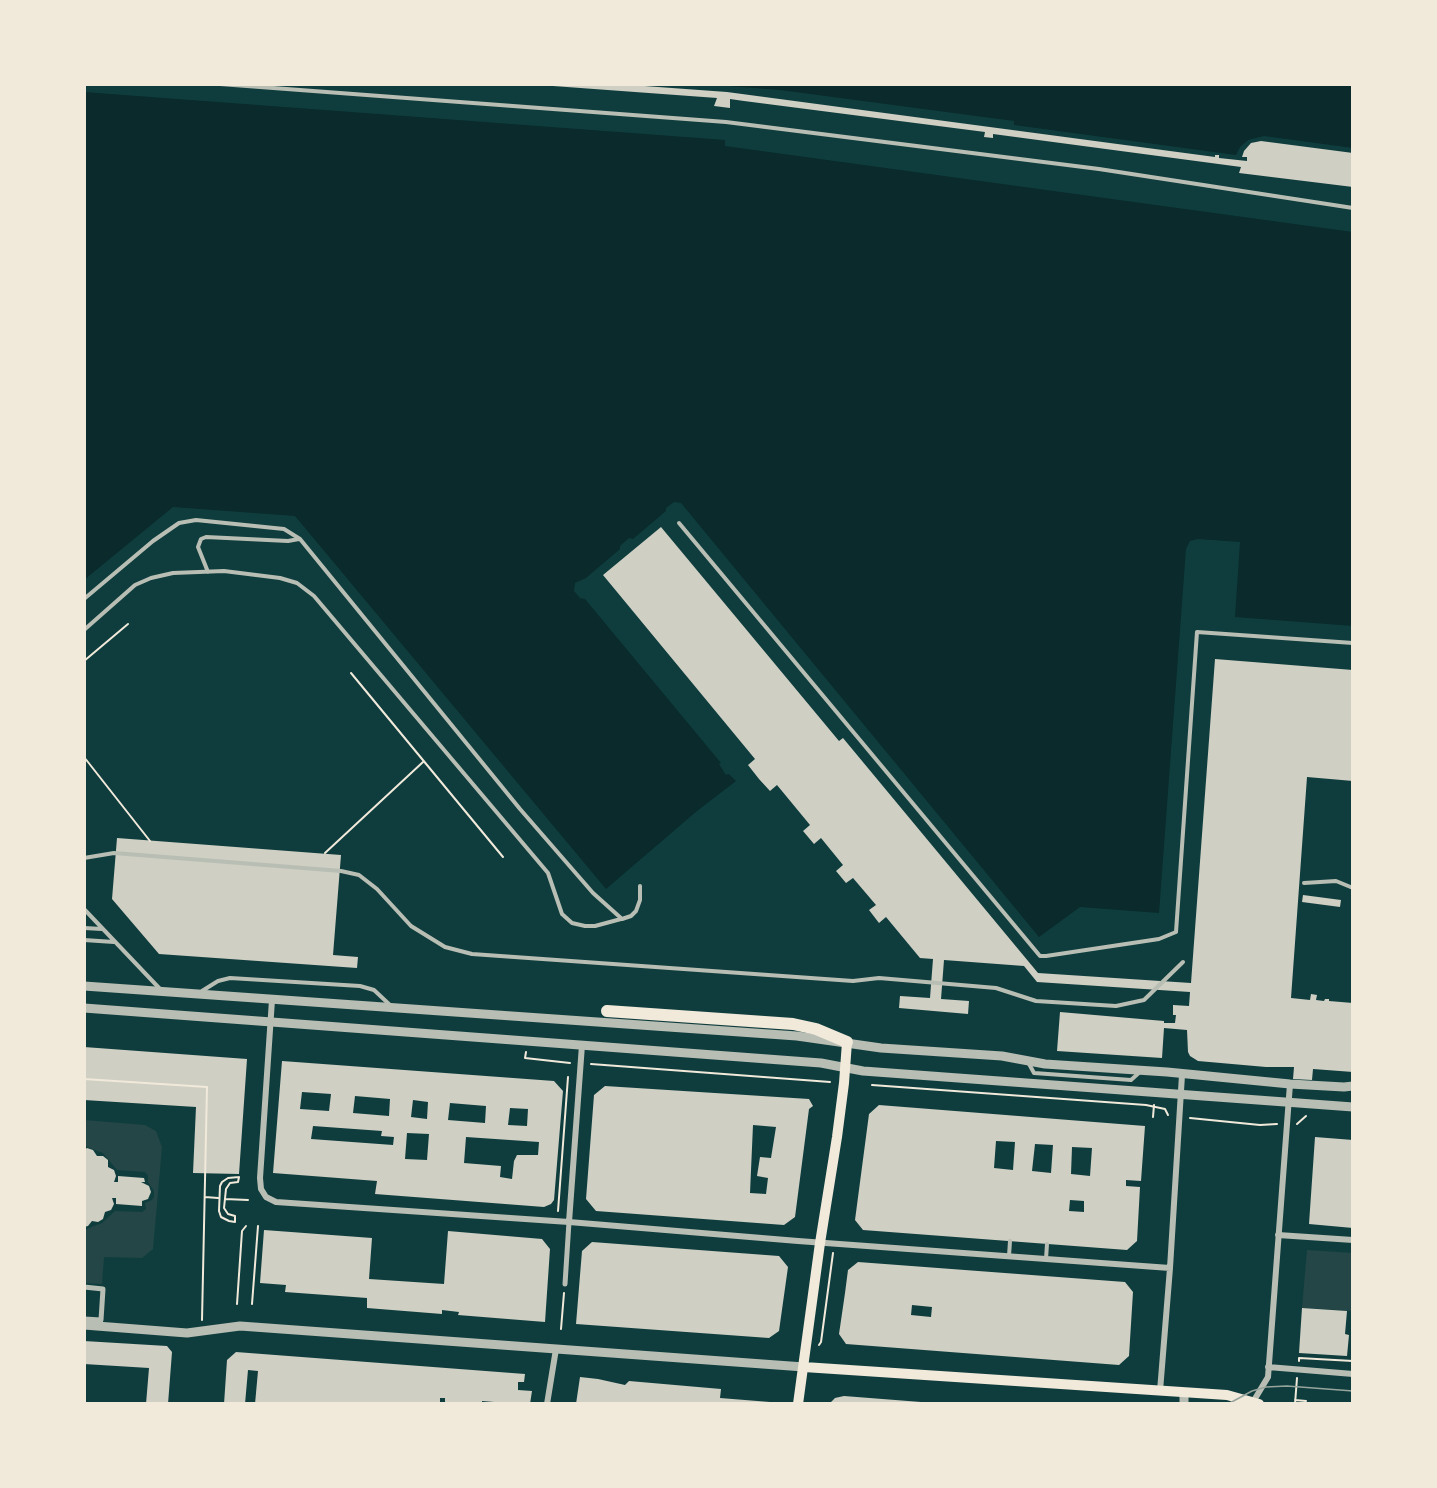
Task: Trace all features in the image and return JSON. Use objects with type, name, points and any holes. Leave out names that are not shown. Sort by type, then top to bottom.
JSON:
[{"type":"highway","points":[[607,1011],[793,1024],[816,1029],[847,1042]]},
{"type":"main road","points":[[798,1404],[820,1243],[836,1148],[847,1042]]},
{"type":"main road","points":[[804,1366],[1160,1392],[1184,1399],[1234,1396],[1254,1403]]},
{"type":"street","points":[[84,986],[785,1035],[881,1048],[1002,1056],[1045,1064],[1348,1087]]},
{"type":"street","points":[[272,1000],[260,1178],[261,1189],[266,1197],[276,1202],[1170,1268]]},
{"type":"street","points":[[84,1008],[821,1063],[845,1068],[1353,1107]]},
{"type":"street","points":[[565,1284],[582,1045]]},
{"type":"street","points":[[1160,1392],[1182,1075]]},
{"type":"street","points":[[1254,1403],[1265,1385],[1268,1367],[1290,1084]]},
{"type":"street","points":[[1278,1235],[1353,1240]]},
{"type":"street","points":[[84,1287],[104,1289],[101,1320],[84,1318]]},
{"type":"street","points":[[84,1325],[187,1333],[240,1326],[804,1366]]},
{"type":"street","points":[[547,1404],[556,1349]]},
{"type":"street","points":[[1268,1367],[1353,1374]]},
{"type":"lane","points":[[220,84],[726,122],[1099,169],[1353,207]]},
{"type":"lane","points":[[84,599],[153,541],[179,523],[206,520],[285,529],[300,539],[520,809],[593,893],[622,919]]},
{"type":"lane","points":[[678,523],[1040,956],[1159,939],[1176,932],[1197,632],[1353,644]]},
{"type":"lane","points":[[208,572],[198,547],[201,539],[206,537],[288,541],[300,539]]},
{"type":"lane","points":[[84,630],[135,585],[151,578],[173,573],[224,572],[280,578],[297,583],[315,596],[548,873],[562,914],[572,923],[595,926],[631,916],[636,911],[640,900],[640,886]]},
{"type":"lane","points":[[84,858],[114,853],[359,875],[377,889],[411,926],[445,947],[471,954],[853,981],[879,978],[996,988],[1036,1002],[1116,1006],[1144,1000],[1183,962]]},
{"type":"lane","points":[[1304,883],[1336,881],[1353,888]]},
{"type":"lane","points":[[84,909],[162,992]]},
{"type":"lane","points":[[84,915],[90,916]]},
{"type":"lane","points":[[84,928],[103,929]]},
{"type":"lane","points":[[84,940],[115,942]]},
{"type":"lane","points":[[199,994],[218,981],[230,978],[360,986],[374,990],[394,1008]]},
{"type":"lane","points":[[1348,1087],[1353,1094]]},
{"type":"lane","points":[[1009,1256],[1010,1241]]},
{"type":"lane","points":[[1046,1259],[1047,1244]]},
{"type":"path","points":[[84,660],[128,624]]},
{"type":"path","points":[[351,673],[503,857]]},
{"type":"path","points":[[84,758],[150,841]]},
{"type":"path","points":[[325,854],[423,762]]},
{"type":"path","points":[[525,1058],[567,1062]]},
{"type":"path","points":[[587,1064],[824,1081]]},
{"type":"path","points":[[557,1221],[567,1077]]},
{"type":"path","points":[[84,1079],[207,1087],[201,1325]]},
{"type":"path","points":[[869,1084],[1154,1106],[1165,1109],[1170,1118]]},
{"type":"path","points":[[1153,1117],[1154,1099]]},
{"type":"path","points":[[1295,1125],[1307,1114]]},
{"type":"path","points":[[1185,1117],[1260,1125],[1279,1124]]},
{"type":"path","points":[[239,1177],[238,1182],[228,1185],[225,1199],[226,1211],[228,1215],[235,1216],[235,1222],[221,1217],[218,1198],[222,1182],[228,1178],[239,1177]]},
{"type":"path","points":[[205,1197],[218,1198]]},
{"type":"path","points":[[225,1199],[248,1200]]},
{"type":"path","points":[[237,1304],[242,1231],[246,1226]]},
{"type":"path","points":[[252,1304],[258,1226]]},
{"type":"path","points":[[561,1329],[565,1284]]},
{"type":"path","points":[[1295,1400],[1306,1401]]},
{"type":"shaded area","points":[[703,84],[1353,84],[1353,148],[1264,136],[1248,140],[1240,147],[1236,155],[1014,125],[1014,121],[780,90]]},
{"type":"shaded area","points":[[84,92],[725,140],[725,146],[1353,232],[1353,626],[1235,617],[1240,542],[1198,539],[1190,541],[1186,549],[1159,913],[1080,907],[1039,937],[681,503],[674,502],[633,539],[629,538],[620,546],[620,549],[586,578],[575,583],[574,591],[580,598],[585,599],[721,763],[719,764],[726,775],[729,774],[736,781],[697,811],[606,889],[295,516],[173,507],[84,580]]},
{"type":"shaded area","points":[[84,1120],[145,1125],[156,1131],[162,1147],[153,1249],[142,1258],[104,1257],[102,1284],[84,1283],[84,1230],[102,1223],[115,1211],[142,1212],[146,1209],[145,1203],[154,1197],[154,1191],[145,1172],[117,1170],[103,1153],[84,1146]]},
{"type":"shaded area","points":[[1307,1250],[1353,1253],[1353,1311],[1302,1308]]},
{"type":"building","points":[[553,84],[617,84],[727,92],[1215,157],[1219,155],[1219,158],[1247,161],[1247,157],[1242,157],[1244,151],[1251,143],[1261,141],[1353,153],[1353,187],[1239,173],[1241,167],[993,134],[993,138],[984,137],[985,132],[730,99],[730,108],[714,106],[717,98],[553,86]]},
{"type":"building","points":[[661,527],[839,741],[843,738],[1038,973],[1191,983],[1215,659],[1353,670],[1353,781],[1307,777],[1291,998],[1310,1000],[1311,994],[1317,995],[1316,1000],[1329,999],[1329,1001],[1353,1003],[1353,1072],[1313,1069],[1312,1080],[1293,1079],[1294,1067],[1198,1061],[1188,1052],[1187,1030],[1164,1028],[1162,1058],[1057,1051],[1060,1012],[1175,1023],[1176,1015],[1173,1015],[1173,1005],[1189,1006],[1190,992],[1037,982],[1024,966],[944,960],[941,999],[969,1001],[968,1014],[899,1008],[900,996],[930,998],[933,959],[920,958],[886,917],[879,923],[869,910],[876,905],[853,878],[846,883],[836,871],[843,865],[821,838],[814,844],[803,831],[810,825],[777,785],[770,791],[759,779],[748,765],[755,759],[603,575]]},
{"type":"building","points":[[117,838],[341,855],[333,955],[358,957],[357,968],[159,954],[112,899]]},
{"type":"building","points":[[1303,895],[1341,900],[1340,907],[1302,902]]},
{"type":"building","points":[[84,1047],[247,1059],[239,1174],[193,1173],[196,1107],[84,1100]]},
{"type":"building","points":[[282,1061],[554,1081],[563,1091],[554,1200],[544,1207],[375,1194],[377,1181],[273,1173]],"holes":[[[302,1092],[331,1094],[329,1111],[300,1109]],[[355,1096],[390,1099],[389,1116],[353,1113]],[[413,1100],[428,1102],[427,1119],[411,1117]],[[450,1103],[486,1106],[485,1123],[448,1120]],[[510,1108],[528,1109],[527,1126],[508,1125]],[[313,1126],[382,1131],[381,1136],[394,1137],[393,1145],[311,1139]],[[407,1133],[429,1134],[427,1160],[405,1159]],[[466,1137],[539,1142],[538,1155],[517,1155],[512,1179],[500,1177],[501,1166],[464,1163]]]},
{"type":"building","points":[[605,1086],[809,1099],[813,1106],[809,1109],[795,1217],[784,1225],[596,1211],[586,1199],[594,1095]],"holes":[[[753,1125],[776,1127],[771,1158],[760,1157],[757,1176],[768,1178],[766,1194],[750,1193]]]},
{"type":"building","points":[[879,1105],[1145,1126],[1141,1181],[1126,1180],[1126,1186],[1140,1187],[1137,1241],[1127,1250],[863,1230],[855,1220],[869,1114]],"holes":[[[996,1141],[1015,1142],[1013,1170],[994,1168]],[[1035,1144],[1053,1145],[1051,1173],[1032,1171]],[[1072,1147],[1092,1148],[1090,1176],[1071,1174]],[[1070,1200],[1084,1201],[1084,1212],[1069,1211]]]},
{"type":"building","points":[[1315,1137],[1353,1140],[1353,1228],[1309,1224]]},
{"type":"building","points":[[87,1148],[93,1150],[97,1156],[103,1156],[108,1160],[108,1167],[114,1170],[116,1176],[114,1182],[118,1182],[118,1176],[144,1178],[145,1182],[141,1182],[149,1186],[151,1192],[148,1199],[142,1201],[142,1206],[116,1204],[116,1198],[112,1198],[114,1204],[111,1210],[105,1212],[103,1219],[98,1222],[92,1221],[84,1227],[84,1150]]},
{"type":"building","points":[[264,1230],[372,1238],[369,1279],[444,1284],[448,1231],[542,1239],[550,1249],[545,1322],[458,1315],[459,1312],[442,1310],[442,1314],[367,1308],[367,1298],[285,1292],[286,1285],[260,1283]]},
{"type":"building","points":[[592,1242],[779,1256],[788,1267],[779,1331],[769,1338],[576,1324],[582,1251]]},
{"type":"building","points":[[858,1262],[1125,1282],[1133,1292],[1129,1356],[1119,1365],[846,1344],[839,1334],[848,1270]],"holes":[[[912,1305],[932,1307],[931,1317],[911,1315]]]},
{"type":"building","points":[[1302,1308],[1347,1311],[1345,1334],[1349,1335],[1347,1356],[1299,1353]]},
{"type":"building","points":[[84,1341],[167,1346],[172,1352],[168,1404],[146,1404],[149,1368],[84,1364]]},
{"type":"building","points":[[236,1352],[525,1374],[524,1382],[518,1382],[518,1390],[532,1391],[530,1404],[494,1404],[494,1402],[482,1401],[482,1404],[451,1404],[445,1403],[445,1398],[440,1398],[440,1404],[255,1404],[258,1371],[248,1370],[245,1404],[224,1404],[227,1360]]},
{"type":"building","points":[[580,1377],[625,1385],[629,1381],[721,1389],[720,1398],[770,1402],[770,1404],[576,1404]]},
{"type":"building","points":[[844,1396],[921,1402],[921,1404],[829,1404],[835,1398]]},
{"type":"tram line","points":[[1228,1404],[1252,1391],[1266,1387],[1287,1386],[1353,1391]]}]
